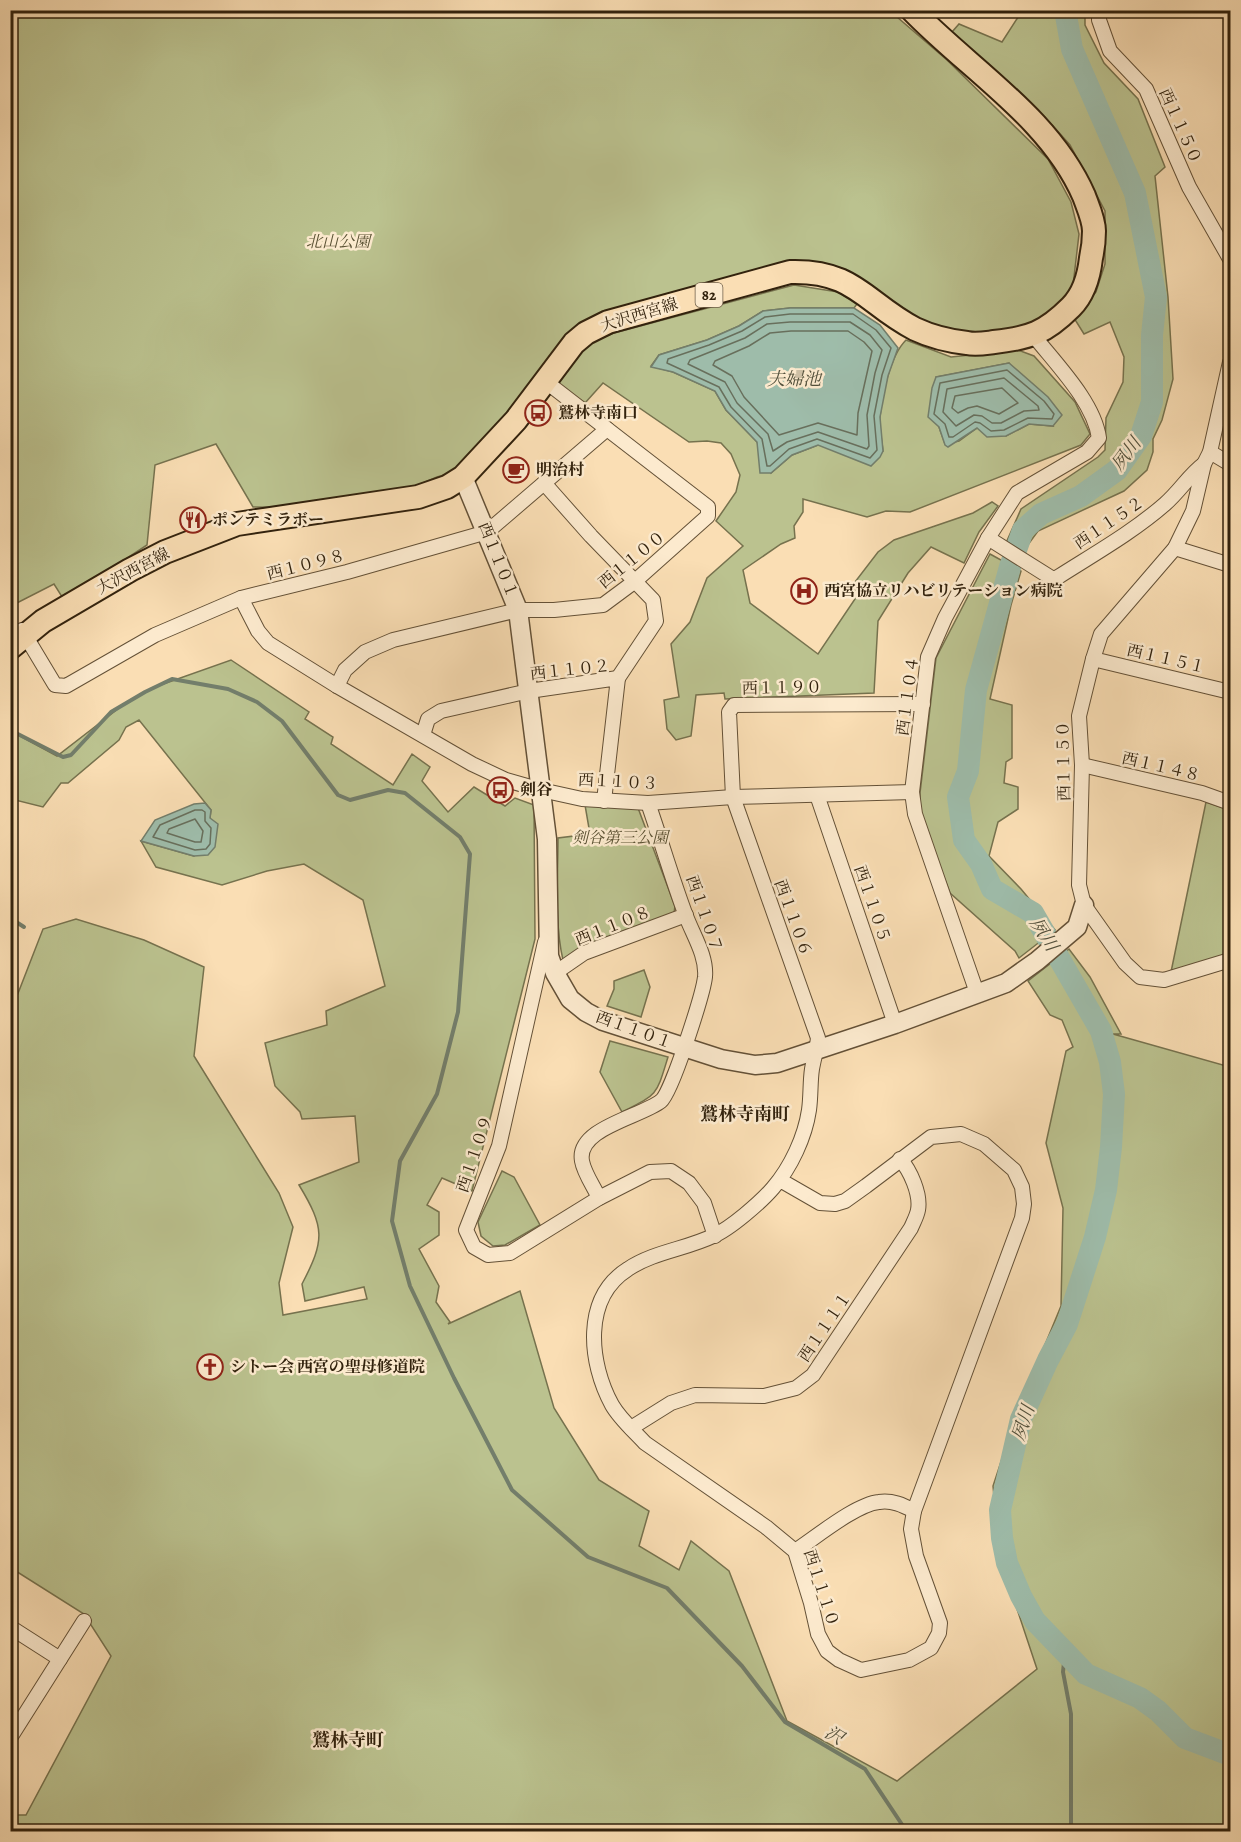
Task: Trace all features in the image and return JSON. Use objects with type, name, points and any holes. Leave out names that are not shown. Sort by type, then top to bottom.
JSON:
[{"type":"main road","name":"大沢西宮線","points":[[17,637],[130,570],[165,552],[237,524],[418,497],[441,490],[463,477],[516,420],[574,343],[586,333],[608,322],[790,272],[812,271],[843,280],[912,327],[933,337],[970,344],[1034,336],[1061,318],[1079,299],[1091,265],[1094,230],[1088,206],[1067,163],[1043,132],[915,11]]},
{"type":"street","name":"西１１５０","points":[[1099,10],[1099,20],[1110,51],[1146,89],[1189,188],[1230,259]]},
{"type":"street","name":"西１１０４","points":[[978,993],[915,814],[912,792],[928,657],[945,618],[988,538],[1017,493],[1087,452],[1099,438],[1097,426],[1075,387],[1034,336]]},
{"type":"street","name":"西１１５０","points":[[1230,362],[1193,511],[1174,548],[1101,634],[1079,716],[1082,765],[1079,885],[1084,905],[1125,963],[1140,977],[1164,980],[1230,960]]},
{"type":"street","name":"西１１００","points":[[337,686],[345,670],[365,652],[379,645],[518,610],[554,610],[603,605],[634,582],[708,516],[708,507],[544,381]]},
{"type":"street","name":"西１０９８","points":[[17,637],[55,685],[66,686],[155,635],[242,598],[347,572],[487,531],[607,429]]},
{"type":"street","name":"西１１５２","points":[[988,538],[1053,579],[1134,528],[1167,502],[1207,458]]},
{"type":"street","points":[[1207,458],[1230,464]]},
{"type":"street","name":"西１１０１","points":[[463,477],[518,610],[547,839],[549,956],[555,973],[570,999],[595,1018],[721,1059],[755,1065],[777,1063],[895,1024],[1006,983],[1069,935],[1077,927],[1084,905]]},
{"type":"street","points":[[544,483],[653,600],[656,621],[641,648],[618,678]]},
{"type":"street","points":[[1174,548],[1230,566]]},
{"type":"street","name":"西１１０３","points":[[242,598],[262,638],[337,686],[489,773],[541,790],[582,799],[648,803],[733,797],[912,792]]},
{"type":"street","name":"西１１５１","points":[[1093,659],[1230,692]]},
{"type":"street","name":"西１１０２","points":[[423,735],[428,719],[441,711],[529,691],[618,678],[604,801]]},
{"type":"street","name":"西１１９０","points":[[733,797],[729,712],[734,705],[923,704]]},
{"type":"street","name":"西１１４８","points":[[1082,765],[1202,793],[1230,803]]},
{"type":"street","name":"西１１０５","points":[[817,795],[895,1024]]},
{"type":"street","name":"西１１０６","points":[[733,797],[818,1038],[817,1051]]},
{"type":"street","name":"西１１０７","points":[[599,1198],[582,1162],[582,1149],[593,1135],[662,1101],[671,1085],[705,978],[703,958],[648,803]]},
{"type":"street","name":"西１１０８","points":[[555,973],[584,953],[686,915]]},
{"type":"street","name":"西１１０９","points":[[548,929],[499,1146],[466,1230],[474,1247],[488,1255],[510,1253],[599,1198],[650,1172],[671,1171],[689,1183],[704,1203],[715,1236]]},
{"type":"street","name":"西１１１０","points":[[780,1180],[820,1203],[835,1204],[866,1186],[932,1137],[961,1134],[984,1144],[1014,1170],[1022,1186],[1024,1204],[1022,1218],[914,1511],[911,1529],[916,1556],[940,1623],[939,1633],[931,1648],[909,1660],[861,1670],[839,1660],[827,1651],[818,1634],[795,1551],[766,1527],[645,1443],[613,1406],[598,1372],[593,1339],[600,1303],[609,1286],[626,1270],[642,1261],[715,1236],[753,1208],[780,1180],[804,1131],[809,1110],[812,1069],[817,1051]]},
{"type":"street","name":"西１１１１","points":[[631,1428],[671,1402],[695,1395],[764,1396],[796,1388],[813,1375],[911,1228],[919,1209],[914,1182],[908,1168],[900,1159]]},
{"type":"street","points":[[795,1551],[862,1506],[879,1502],[899,1503],[914,1511]]},
{"type":"street","points":[[12,1733],[84,1621]]},
{"type":"street","points":[[10,1627],[60,1659]]},
{"type":"green space","name":"北山公園","points":[[11,11],[890,11],[947,60],[1048,159],[1071,202],[1079,234],[1072,294],[1049,311],[1041,324],[985,338],[914,321],[840,270],[566,344],[458,471],[404,491],[321,508],[253,507],[216,444],[155,465],[147,545],[64,600],[54,584],[11,606]]},
{"type":"green space","points":[[1022,11],[1085,11],[1085,25],[1104,63],[1138,99],[1165,167],[1155,176],[1168,297],[1173,379],[1162,420],[1153,439],[1153,452],[1147,470],[1124,491],[1038,531],[1022,553],[1006,543],[1021,509],[1105,450],[1106,418],[1123,382],[1124,357],[1110,322],[1084,334],[1074,318],[1096,292],[1105,264],[1105,211],[1070,145],[1045,117],[952,32],[959,24],[1002,42]]},
{"type":"green space","points":[[794,285],[838,292],[857,304],[854,308],[790,308],[763,311],[739,326],[707,340],[659,355],[651,366],[673,372],[715,391],[726,410],[757,442],[771,473],[792,455],[818,445],[883,451],[880,421],[883,398],[891,366],[906,340],[951,357],[1018,350],[1034,356],[1075,402],[1090,434],[1081,445],[910,512],[886,511],[867,517],[803,499],[803,512],[794,526],[795,538],[781,544],[743,570],[750,603],[818,654],[855,599],[855,582],[878,552],[894,540],[973,513],[992,502],[998,506],[979,532],[964,563],[931,547],[908,573],[878,621],[874,693],[725,699],[724,693],[696,695],[691,736],[676,740],[667,729],[664,700],[679,697],[671,644],[690,622],[707,578],[743,546],[716,521],[736,492],[740,475],[731,454],[721,443],[689,442],[603,383],[585,403],[556,384],[576,357],[592,342],[614,333]],"holes":[[[1009,363],[1053,426],[1029,424],[1006,436],[977,428],[959,441],[945,444],[939,427],[936,377]]]},
{"type":"green space","points":[[990,554],[1021,571],[990,699],[1012,705],[1012,758],[1006,762],[1004,783],[1018,787],[1018,809],[998,822],[989,856],[1021,889],[1055,930],[1019,958],[1015,951],[950,893],[920,815],[920,793],[936,658]]},
{"type":"green space","points":[[231,660],[309,712],[305,719],[333,737],[331,744],[393,785],[412,754],[430,767],[422,781],[448,812],[474,787],[505,806],[515,798],[534,805],[535,939],[472,1191],[442,1178],[427,1205],[439,1212],[439,1235],[419,1249],[439,1286],[436,1302],[450,1322],[448,1324],[520,1291],[554,1408],[599,1480],[649,1511],[639,1546],[679,1570],[691,1541],[729,1571],[787,1721],[897,1781],[1037,1669],[1000,1558],[993,1486],[1018,1410],[1061,1306],[1063,1208],[1046,1143],[1066,1051],[1073,1047],[1062,1020],[1050,1015],[1028,981],[1069,949],[1090,977],[1121,1034],[1113,1034],[1230,1067],[1230,1831],[11,1831],[11,1815],[26,1815],[111,1656],[84,1614],[11,1568],[10,1014],[43,929],[76,919],[144,940],[204,967],[194,1056],[279,1193],[293,1227],[279,1283],[283,1315],[367,1299],[364,1287],[305,1301],[302,1284],[315,1256],[319,1234],[314,1212],[299,1185],[359,1162],[355,1116],[302,1119],[300,1112],[275,1086],[265,1043],[327,1025],[326,1011],[385,986],[363,900],[304,864],[267,871],[222,885],[156,867],[141,841],[194,856],[210,818],[211,810],[139,720],[126,727],[119,740],[68,783],[61,783],[43,807],[11,799],[11,731],[57,756],[123,705],[152,688]]},
{"type":"green space","points":[[1206,802],[1230,810],[1230,953],[1171,972]]},
{"type":"green space","name":"剣谷第三公園","points":[[585,805],[638,808],[675,906],[674,913],[582,947],[563,960],[557,915],[558,838],[590,834]]},
{"type":"green space","points":[[644,970],[650,987],[641,1017],[607,1006],[614,989],[614,981]]},
{"type":"green space","points":[[610,1041],[668,1057],[661,1080],[654,1092],[643,1101],[622,1112],[600,1072]]},
{"type":"green space","points":[[502,1171],[514,1177],[540,1225],[505,1245],[493,1246],[481,1236],[478,1222]]},
{"type":"water","name":"夫婦池","points":[[790,308],[854,308],[880,325],[898,348],[888,376],[880,417],[883,451],[871,466],[818,445],[792,455],[771,473],[760,473],[757,442],[726,410],[715,391],[673,372],[651,367],[659,355],[707,340],[739,326],[763,311]]},
{"type":"water","points":[[1009,363],[1048,397],[1062,415],[1053,426],[1029,424],[1006,436],[987,437],[977,428],[948,447],[945,445],[939,427],[928,417],[936,377]]},
{"type":"water","points":[[205,803],[211,810],[210,818],[218,824],[215,847],[208,855],[194,856],[141,841],[155,820],[194,804]]},
{"type":"waterway","name":"夙川","points":[[1065,10],[1072,49],[1135,193],[1156,297],[1152,335],[1152,402],[1141,436],[1117,470],[1081,496],[1041,514],[1023,530],[1010,567],[976,690],[968,771],[958,797],[964,840],[981,864],[992,889],[1033,913],[1101,1031],[1110,1062],[1114,1094],[1106,1190],[1095,1237],[1067,1324],[1021,1419],[1000,1510],[1002,1538],[1007,1563],[1035,1621],[1086,1674],[1140,1698],[1158,1711],[1185,1738],[1230,1755]]},
{"type":"waterway","points":[[10,730],[63,757],[71,755],[111,712],[172,679],[228,689],[257,702],[282,721],[338,795],[350,800],[388,790],[405,793],[460,837],[470,854],[458,1012],[437,1094],[400,1161],[392,1221],[410,1286],[512,1490],[588,1557],[667,1588],[742,1666],[785,1722],[865,1769],[907,1832]]},
{"type":"waterway","points":[[10,918],[24,927]]},
{"type":"waterway","name":"沢","points":[[1065,1653],[1063,1672],[1071,1714],[1071,1832]]},
{"type":"place","name":"鷲林寺南口","points":[[538,413]]},
{"type":"place","name":"明治村","points":[[516,470]]},
{"type":"place","name":"ポンテミラボー","points":[[193,520]]},
{"type":"place","name":"西宮協立リハビリテーション病院","points":[[804,591]]},
{"type":"place","name":"剣谷","points":[[500,790]]},
{"type":"place","name":"シトー会 西宮の聖母修道院","points":[[210,1367]]},
{"type":"district","name":"鷲林寺南町","points":[[745,1114]]},
{"type":"district","name":"鷲林寺町","points":[[348,1740]]}]
